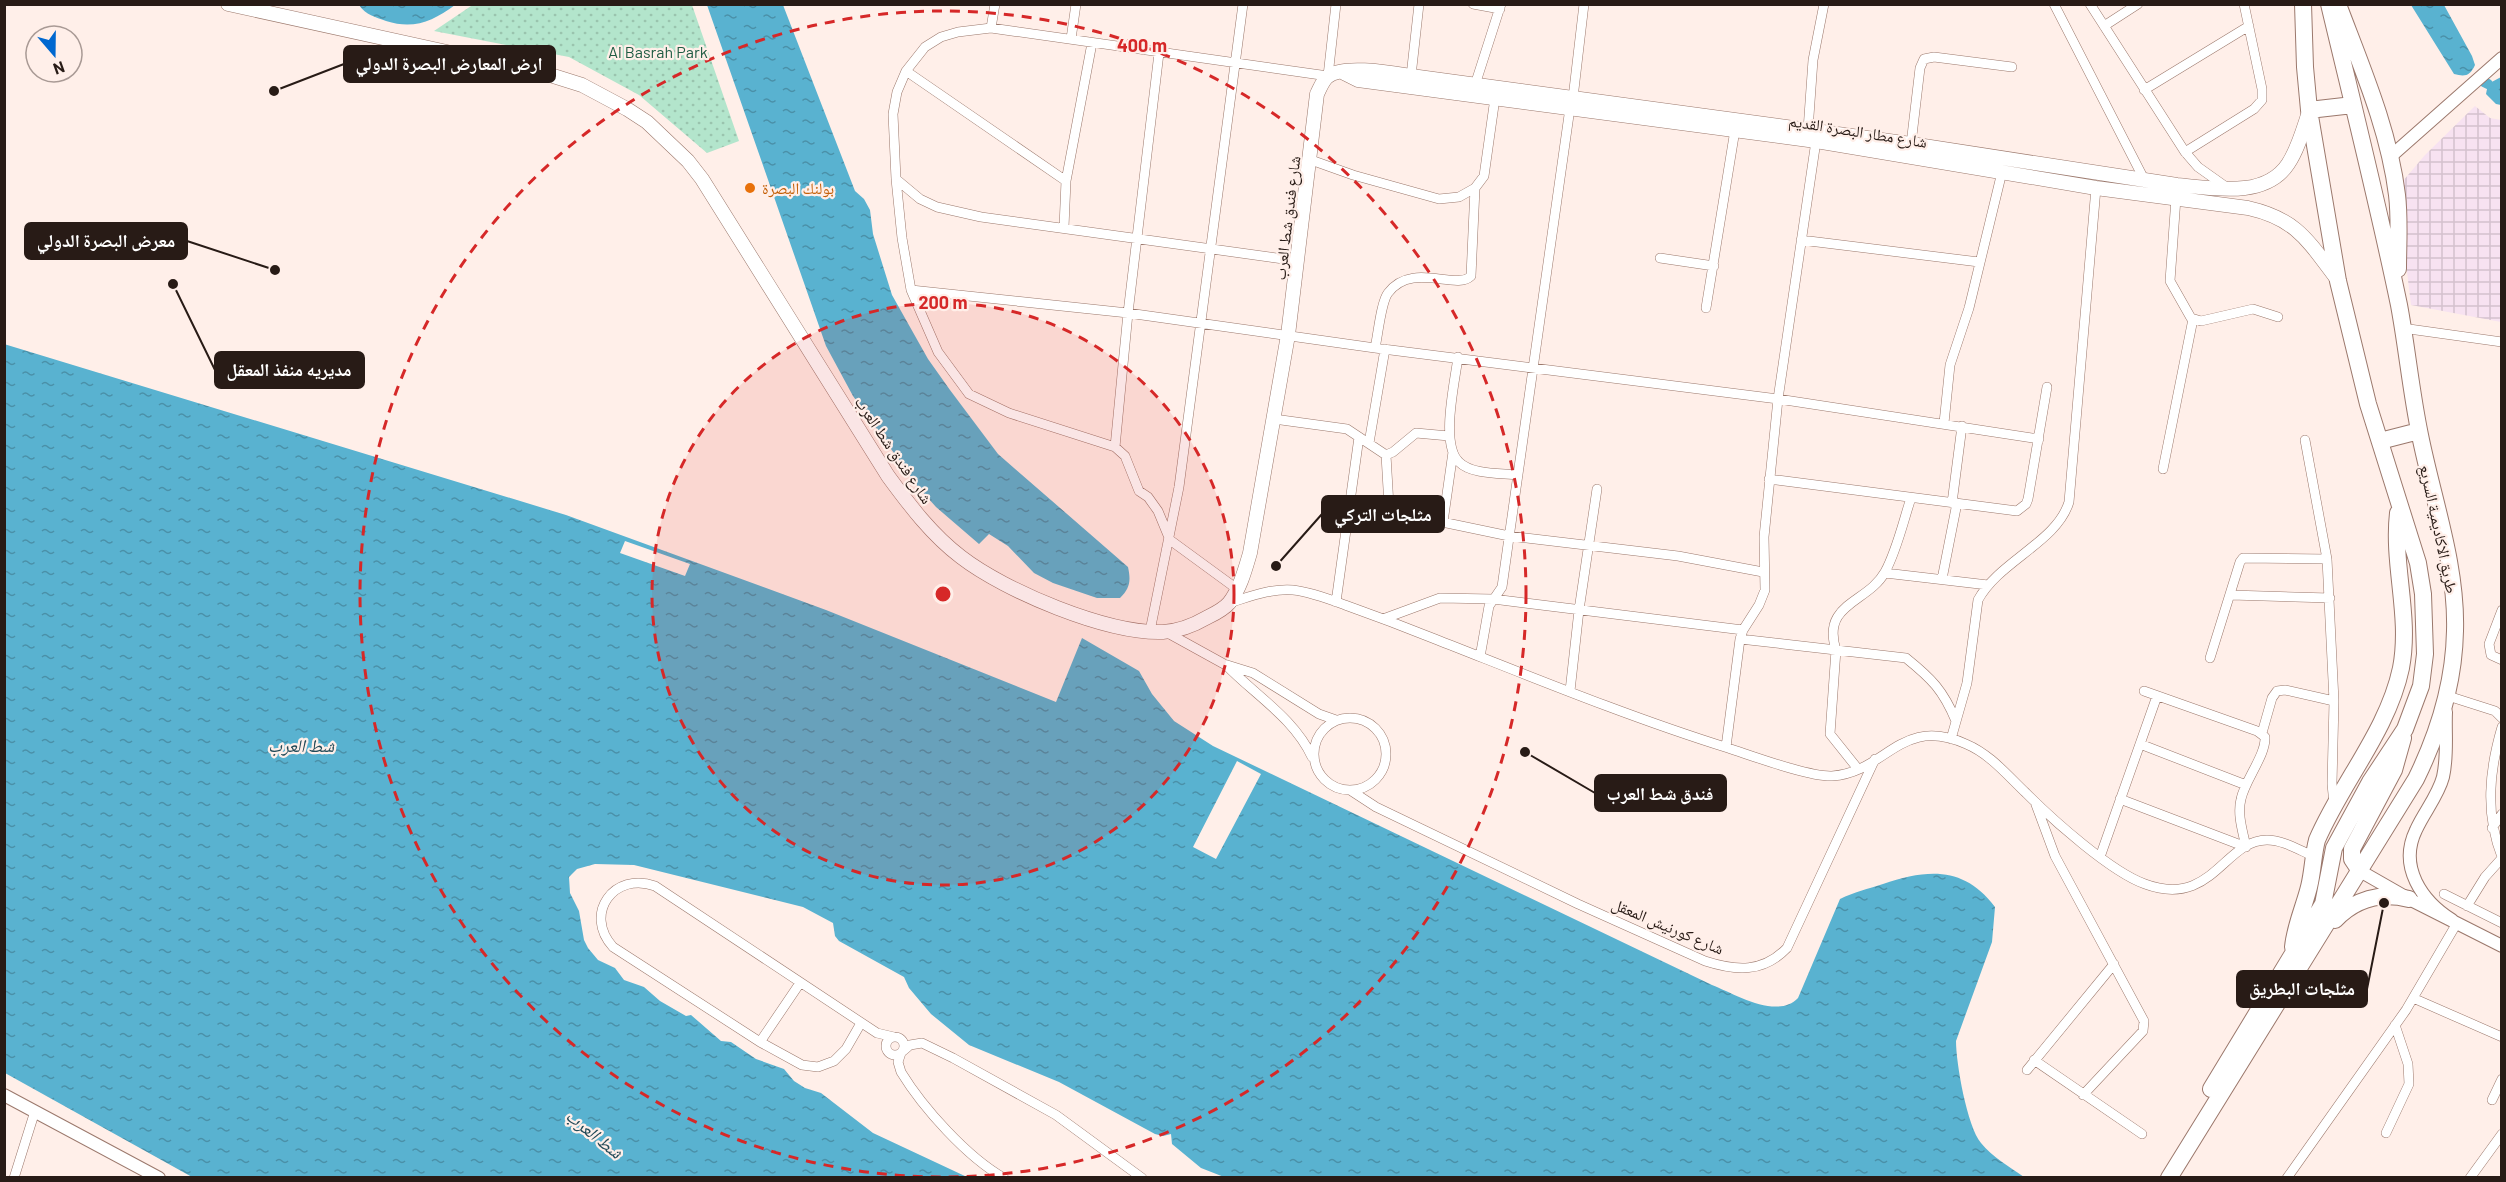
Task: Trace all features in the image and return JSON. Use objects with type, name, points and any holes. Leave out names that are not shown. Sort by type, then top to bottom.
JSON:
[{"type":"highway","name":"طريق الاكاديمية السريع","points":[[2264,1015],[2292,956],[2323,904],[2331,858],[2338,838],[2370,782],[2405,729],[2421,686],[2426,637],[2421,579],[2358,370],[2338,281],[2309,110],[2303,4]]},
{"type":"highway","name":"طريق الاكاديمية السريع","points":[[2264,1015],[2314,943],[2416,779],[2432,745],[2448,698],[2456,635],[2454,594],[2419,431],[2397,300],[2373,185],[2329,4]]},
{"type":"highway","points":[[2338,4],[2364,73],[2390,157],[2398,219],[2397,300]]},
{"type":"highway","points":[[2309,110],[2353,105]]},
{"type":"highway","points":[[2380,441],[2419,431]]},
{"type":"highway","points":[[2292,956],[2298,920],[2309,887],[2313,856],[2321,831],[2378,727],[2401,669],[2404,635],[2397,541],[2399,503]]},
{"type":"highway","points":[[2360,871],[2352,859],[2352,849],[2394,770],[2402,751],[2405,729]]},
{"type":"highway","points":[[2314,943],[2344,911],[2359,902],[2384,896],[2409,900]]},
{"type":"highway","points":[[2156,1178],[2177,1154],[2264,1015]]},
{"type":"highway","points":[[2169,1178],[2177,1154]]},
{"type":"main road","name":"شارع فندق شط العرب","points":[[228,4],[547,74],[582,85],[647,122],[696,170],[888,476],[908,504],[944,543],[982,572],[1021,593],[1125,629],[1165,632],[1200,622],[1229,603],[1237,589],[1250,553],[1288,335],[1311,160],[1317,94],[1328,76]]},
{"type":"main road","points":[[2390,157],[2502,58]]},
{"type":"main road","name":"شارع مطار البصرة القديم","points":[[1328,76],[1360,69],[1475,85],[1735,130],[1911,144],[2145,180],[2229,189],[2255,186],[2269,181],[2280,173],[2288,165],[2298,145],[2309,110]]},
{"type":"main road","name":"شارع مطار البصرة القديم","points":[[1344,73],[1358,80],[1495,98],[1571,103],[1812,135],[2096,188],[2248,208],[2279,217],[2292,224],[2338,281]]},
{"type":"main road","points":[[2448,698],[2443,776],[2439,789],[2413,835],[2410,859],[2412,875],[2419,889],[2432,906],[2454,922]]},
{"type":"main road","points":[[2360,871],[2409,900],[2502,946]]},
{"type":"main road","points":[[4,1095],[159,1178]]},
{"type":"street","points":[[991,28],[994,4]]},
{"type":"street","points":[[1071,39],[1076,4]]},
{"type":"street","points":[[1150,631],[1179,487],[1243,4]]},
{"type":"street","points":[[1237,589],[1170,540],[1158,511],[1148,497],[1139,491],[1125,456],[1115,447],[1009,413],[969,394],[938,352],[911,290],[902,238],[893,114],[897,92],[906,71],[925,47],[941,37],[958,32],[991,28],[1235,65],[1328,76],[1336,4]]},
{"type":"street","points":[[1412,76],[1419,4]]},
{"type":"street","points":[[1473,4],[1500,7],[1475,85]]},
{"type":"street","points":[[1480,657],[1489,606],[1502,588],[1584,4]]},
{"type":"street","points":[[1726,747],[1741,635],[1765,590],[1763,572],[1769,479],[1801,240],[1812,135],[1814,60],[1824,4]]},
{"type":"street","points":[[2054,4],[2145,180]]},
{"type":"street","points":[[2090,4],[2184,152],[2198,167],[2229,189]]},
{"type":"street","points":[[2104,26],[2138,4]]},
{"type":"street","points":[[2184,152],[2254,109],[2262,100],[2262,89],[2244,4]]},
{"type":"street","points":[[2144,90],[2249,26]]},
{"type":"street","points":[[1064,227],[1066,182],[1092,43]]},
{"type":"street","points":[[1115,447],[1128,313],[1159,53]]},
{"type":"street","points":[[1911,144],[1920,68],[1924,59],[1934,57],[2012,67]]},
{"type":"street","points":[[906,71],[1066,182]]},
{"type":"street","points":[[1311,160],[1353,176],[1439,199],[1459,197],[1475,188],[1484,176],[1495,98]]},
{"type":"street","points":[[1706,308],[1735,130]]},
{"type":"street","points":[[1944,423],[1950,365],[1969,308],[2002,172]]},
{"type":"street","points":[[896,179],[920,200],[937,207],[981,217],[1298,261]]},
{"type":"street","points":[[1369,443],[1387,294],[1400,282],[1415,277],[1462,281],[1471,276],[1475,188]]},
{"type":"street","points":[[1951,739],[1967,683],[1978,600],[1988,585],[2006,567],[2056,526],[2065,514],[2069,502],[2096,188]]},
{"type":"street","points":[[2163,469],[2193,319],[2170,281],[2176,198]]},
{"type":"street","points":[[1801,240],[1979,262]]},
{"type":"street","points":[[1660,258],[1714,266]]},
{"type":"street","points":[[911,290],[1200,322],[1533,369],[1778,399],[2039,439]]},
{"type":"street","points":[[2193,319],[2201,321],[2253,309],[2278,317]]},
{"type":"street","points":[[2402,328],[2502,342]]},
{"type":"street","points":[[1458,357],[1449,436],[1459,463],[1473,470],[1518,475]]},
{"type":"street","points":[[1769,479],[2012,511],[2022,509],[2028,499],[2047,387]]},
{"type":"street","points":[[1274,419],[1347,429],[1386,455]]},
{"type":"street","points":[[1942,579],[1954,503],[1962,426]]},
{"type":"street","points":[[1386,455],[1416,433],[1449,436]]},
{"type":"street","points":[[1336,602],[1359,437]]},
{"type":"street","points":[[2305,440],[2327,559],[2334,701],[2332,783],[2335,807]]},
{"type":"street","points":[[1443,522],[1454,453]]},
{"type":"street","points":[[1386,455],[1389,506],[1399,513],[1509,536],[1678,556],[1763,572]]},
{"type":"street","points":[[1570,691],[1579,610],[1597,489]]},
{"type":"street","points":[[1858,769],[1830,734],[1836,650],[1832,626],[1851,602],[1870,589],[1885,573],[1911,498]]},
{"type":"street","points":[[2210,658],[2240,561],[2247,557],[2327,559]]},
{"type":"street","points":[[1885,573],[1988,585]]},
{"type":"street","points":[[1229,603],[1266,592],[1292,590],[1336,602],[1570,691],[1726,747],[1824,776],[1842,775],[1858,769],[1910,738],[1937,736],[1951,739],[1968,745],[1990,759],[2035,802],[2100,857],[2144,884],[2174,889],[2189,888],[2202,882],[2246,847],[2270,840],[2313,856]]},
{"type":"street","points":[[2231,596],[2330,598]]},
{"type":"street","points":[[1383,618],[1440,598],[1493,599],[1836,650],[1906,658],[1927,675],[1945,696],[1956,721]]},
{"type":"street","points":[[2501,611],[2488,648],[2491,655],[2502,660]]},
{"type":"street","points":[[1165,632],[1224,664],[1253,674],[1318,714],[1336,720]]},
{"type":"street","points":[[1224,664],[1293,726],[1306,743],[1315,761],[1324,779],[1340,789],[1360,789],[1377,779],[1386,761],[1385,741],[1381,733],[1365,720],[1346,717],[1327,725],[1316,741],[1315,761]]},
{"type":"street","points":[[2262,733],[2272,698],[2277,691],[2286,690],[2334,701]]},
{"type":"street","points":[[2144,692],[2265,736],[2265,742],[2241,798],[2240,813],[2246,847]]},
{"type":"street","points":[[2100,857],[2157,696]]},
{"type":"street","points":[[2448,698],[2495,711],[2502,718]]},
{"type":"street","points":[[2467,906],[2502,857],[2492,828],[2491,773],[2502,728]]},
{"type":"street","points":[[2140,744],[2246,785]]},
{"type":"street","name":"شارع كورنيش المعقل","points":[[1350,790],[1376,807],[1694,956],[1727,968],[1748,969],[1769,962],[1787,948],[1875,759]]},
{"type":"street","points":[[2120,799],[2246,847]]},
{"type":"street","points":[[2035,802],[2055,856],[2145,1026],[2140,1035],[2084,1095]]},
{"type":"street","points":[[2492,828],[2502,814]]},
{"type":"street","points":[[861,1023],[841,1055],[834,1061],[818,1067],[802,1065],[760,1042],[613,947],[603,934],[601,926],[602,909],[605,902],[616,889],[623,885],[639,882],[655,886],[877,1033],[920,1043],[953,1058],[1056,1115],[1142,1178]]},
{"type":"street","points":[[2444,894],[2502,923]]},
{"type":"street","points":[[2287,1178],[2413,998],[2454,922]]},
{"type":"street","points":[[2027,1070],[2114,964]]},
{"type":"street","points":[[760,1042],[800,982]]},
{"type":"street","points":[[2413,998],[2502,1037]]},
{"type":"street","points":[[2386,1133],[2409,1084],[2408,1064],[2395,1025]]},
{"type":"street","points":[[877,1033],[901,1072],[937,1118],[969,1153],[1004,1178]]},
{"type":"street","points":[[888,1052],[887,1042],[897,1038]]},
{"type":"street","points":[[897,1038],[904,1043],[898,1062],[901,1072]]},
{"type":"street","points":[[888,1052],[895,1055],[910,1045],[920,1043]]},
{"type":"street","points":[[2034,1060],[2142,1134]]},
{"type":"street","points":[[2492,1100],[2502,1079]]},
{"type":"street","points":[[14,1178],[35,1111]]},
{"type":"street","points":[[2470,1178],[2502,1134]]},
{"type":"shaded area","points":[[2475,106],[2490,118],[2501,120],[2501,322],[2411,305],[2397,188],[2425,155]]},
{"type":"green space","name":"Al Basrah Park","points":[[474,4],[692,5],[739,141],[707,153],[639,95],[569,57],[434,31]]},
{"type":"water","points":[[359,5],[455,5],[439,16],[406,25],[374,17]]},
{"type":"water","points":[[707,5],[783,5],[855,191],[864,199],[870,210],[873,234],[892,295],[928,359],[998,454],[1128,567],[1129,584],[1120,598],[1097,598],[1053,583],[1034,573],[1008,546],[989,534],[979,544],[936,507],[919,488],[853,396],[826,346]]},
{"type":"water","points":[[2411,5],[2444,5],[2472,56],[2475,65],[2469,73],[2454,74]]},
{"type":"water","points":[[2502,77],[2501,105],[2496,104],[2486,94],[2488,84]]},
{"type":"water","name":"شط العرب","points":[[4,344],[566,515],[826,610],[1056,702],[1082,638],[1139,671],[1152,694],[1174,721],[1213,746],[1712,985],[1756,1003],[1779,1007],[1798,998],[1840,899],[1899,879],[1915,876],[1944,874],[1958,878],[1971,884],[1995,907],[1992,942],[1956,1041],[1963,1094],[1971,1123],[1981,1143],[2024,1177],[1224,1177],[1201,1168],[1172,1144],[1171,1134],[1163,1136],[1155,1134],[1059,1082],[969,1045],[931,1014],[909,988],[904,977],[839,941],[835,936],[833,923],[803,907],[634,865],[595,864],[577,869],[569,877],[570,893],[579,911],[584,940],[598,960],[615,968],[624,980],[644,987],[660,1001],[686,1016],[691,1015],[721,1041],[731,1042],[756,1059],[784,1069],[794,1081],[805,1088],[821,1093],[873,1133],[967,1177],[192,1177],[5,1073]]},
{"type":"pier","points":[[625,541],[690,564],[685,576],[620,553]]},
{"type":"pier","points":[[1237,761],[1261,774],[1216,859],[1193,847]]},
{"type":"waterway","points":[[2484,82],[2488,84]]},
{"type":"place","name":"ارض المعارض البصرة الدولي","points":[[274,91]]},
{"type":"place","name":"بولنك البصرة","points":[[750,188]]},
{"type":"place","name":"معرض البصرة الدولي","points":[[275,270]]},
{"type":"place","name":"مديريه منفذ المعقل","points":[[173,284]]},
{"type":"place","name":"مثلجات التركي","points":[[1276,566]]},
{"type":"place","name":"فندق شط العرب","points":[[1525,752]]},
{"type":"place","name":"مثلجات البطريق","points":[[2384,903]]}]
